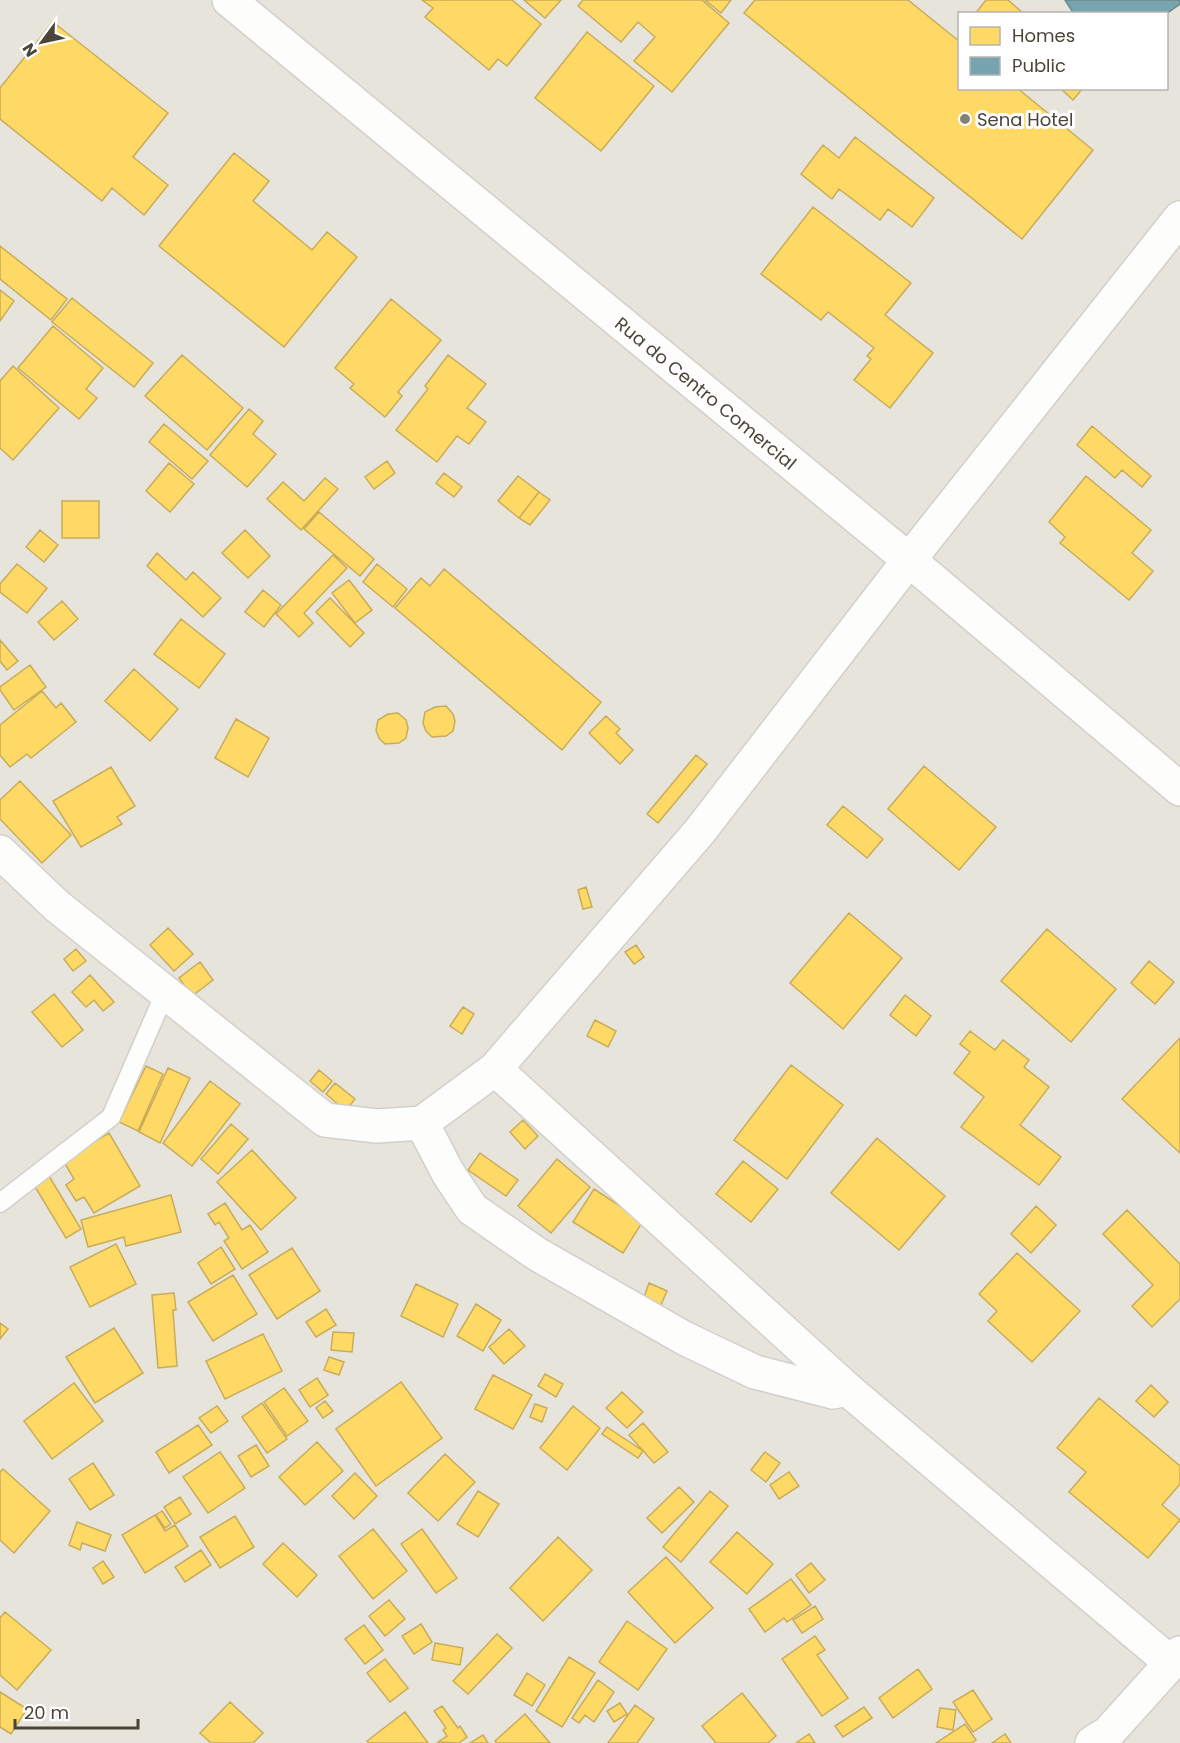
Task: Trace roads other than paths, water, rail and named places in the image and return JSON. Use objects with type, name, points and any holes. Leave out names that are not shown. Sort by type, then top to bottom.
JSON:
[{"type":"street","name":"Rua do Centro Comercial","points":[[229,0],[909,560],[1180,789]]},
{"type":"street","points":[[0,852],[57,906],[325,1120],[377,1126],[422,1123],[495,1069],[700,831],[909,560],[1180,218]]},
{"type":"street","points":[[495,1069],[847,1389],[1175,1658],[1108,1733],[1092,1743]]},
{"type":"street","points":[[422,1123],[448,1173],[472,1209],[537,1254],[684,1338],[755,1372],[833,1392],[847,1389]]},
{"type":"lane","points":[[0,1203],[111,1117],[165,993]]},
{"type":"place","name":"Sena Hotel","points":[[965,119]]}]
